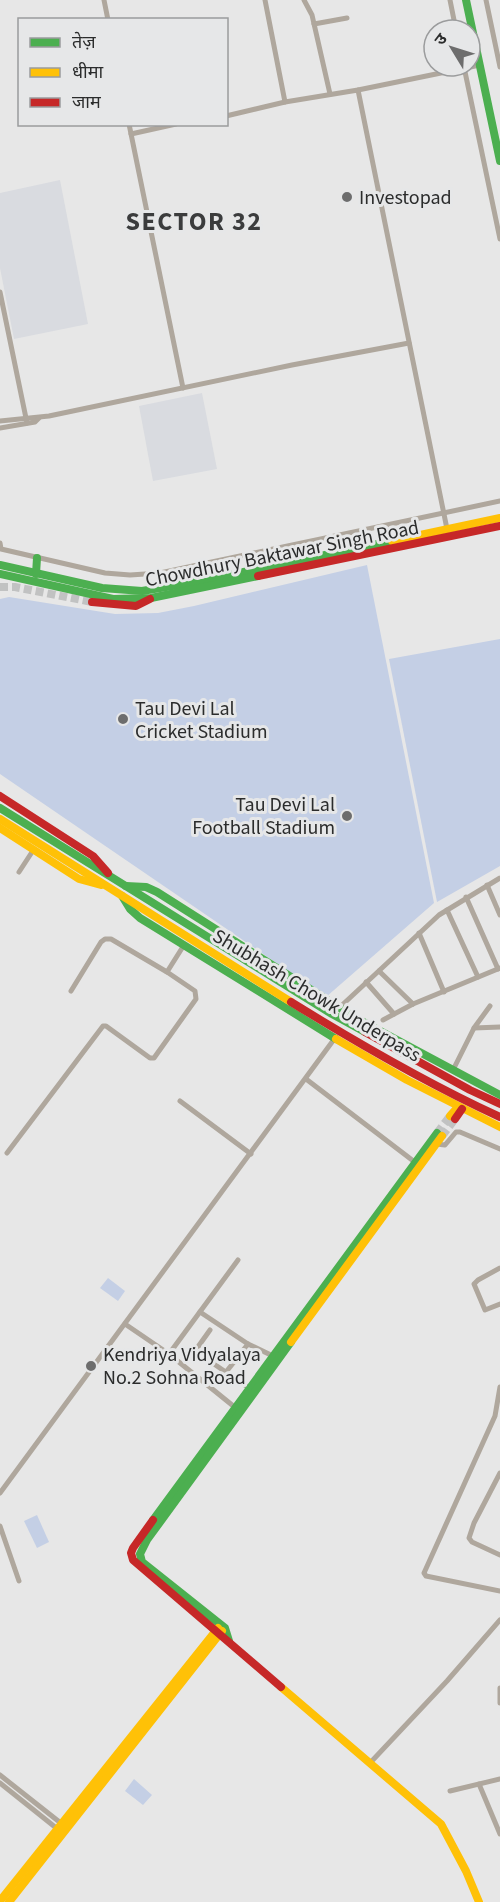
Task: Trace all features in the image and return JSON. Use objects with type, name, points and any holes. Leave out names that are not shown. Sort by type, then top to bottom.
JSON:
[{"type":"main road","points":[[466,0],[470,18]]},
{"type":"main road","points":[[482,75],[500,161]]},
{"type":"main road","name":"Chowdhury Baktawar Singh Road","points":[[0,565],[102,588],[142,591],[196,582],[500,518]]},
{"type":"main road","name":"Chowdhury Baktawar Singh Road","points":[[0,574],[113,599],[151,598],[500,525]]},
{"type":"main road","points":[[36,574],[37,558]]},
{"type":"main road","points":[[92,602],[136,606],[151,598]]},
{"type":"main road","points":[[0,796],[93,856],[113,878]]},
{"type":"main road","points":[[0,808],[113,878]]},
{"type":"main road","points":[[0,819],[108,887]]},
{"type":"main road","points":[[0,828],[80,879],[108,887]]},
{"type":"main road","name":"Shubhash Chowk Underpass","points":[[113,878],[332,1014],[470,1090],[500,1104]]},
{"type":"main road","points":[[125,886],[146,887],[157,892],[340,1007],[500,1095]]},
{"type":"main road","name":"Shubhash Chowk Underpass","points":[[108,887],[340,1032],[500,1117]]},
{"type":"main road","points":[[120,894],[134,914],[335,1038],[397,1075],[500,1127]]},
{"type":"main road","points":[[452,1118],[460,1108]]},
{"type":"main road","points":[[252,1390],[273,1356],[417,1163],[440,1135],[436,1144],[417,1163],[252,1390],[131,1553],[133,1560],[220,1629],[229,1641],[260,1670],[446,1829],[479,1902]]},
{"type":"main road","points":[[9,1902],[63,1829],[220,1629]]},
{"type":"main road","points":[[0,1901],[63,1829]]},
{"type":"street","points":[[104,0],[108,18]]},
{"type":"street","points":[[265,0],[285,102]]},
{"type":"street","points":[[304,0],[310,8],[330,94]]},
{"type":"street","points":[[450,0],[454,18]]},
{"type":"street","points":[[486,0],[497,35],[500,67]]},
{"type":"street","points":[[314,24],[347,18]]},
{"type":"street","points":[[228,116],[285,102],[422,76]]},
{"type":"street","points":[[466,78],[500,239]]},
{"type":"street","points":[[358,90],[447,529]]},
{"type":"street","points":[[129,126],[183,388]]},
{"type":"street","points":[[131,134],[167,126]]},
{"type":"street","points":[[0,292],[27,420]]},
{"type":"street","points":[[0,421],[35,422],[39,418],[408,343]]},
{"type":"street","points":[[0,428],[27,420]]},
{"type":"street","points":[[0,543],[1,549],[105,573],[130,575],[160,573],[500,501]]},
{"type":"street","points":[[19,872],[34,849]]},
{"type":"street","points":[[340,1007],[447,910],[500,878]]},
{"type":"street","points":[[487,885],[500,915]]},
{"type":"street","points":[[383,1020],[414,1004],[499,968],[466,897]]},
{"type":"street","points":[[447,910],[478,977]]},
{"type":"street","points":[[419,933],[444,992]]},
{"type":"street","points":[[8,1153],[103,1026],[150,1058],[154,1058],[197,995],[195,991],[167,972],[111,939],[101,942],[71,991]]},
{"type":"street","points":[[167,972],[184,945]]},
{"type":"street","points":[[379,971],[414,1004]]},
{"type":"street","points":[[366,982],[394,1014]]},
{"type":"street","points":[[453,1070],[474,1028],[490,1006]]},
{"type":"street","points":[[474,1028],[500,1027]]},
{"type":"street","points":[[0,1493],[335,1038]]},
{"type":"street","points":[[306,1079],[417,1163]]},
{"type":"street","points":[[180,1101],[251,1154]]},
{"type":"street","points":[[436,1144],[445,1145],[456,1132],[460,1132],[500,1149]]},
{"type":"street","points":[[170,1354],[238,1260]]},
{"type":"street","points":[[500,1268],[477,1280],[474,1284],[485,1310],[500,1304]]},
{"type":"street","points":[[200,1312],[248,1344],[273,1356]]},
{"type":"street","points":[[125,1324],[170,1354],[238,1409]]},
{"type":"street","points":[[210,1330],[195,1351],[252,1390]]},
{"type":"street","points":[[226,1372],[248,1344]]},
{"type":"street","points":[[500,1387],[495,1416],[424,1573],[426,1576],[500,1591]]},
{"type":"street","points":[[499,1553],[472,1542],[469,1538],[498,1483],[500,1473]]},
{"type":"street","points":[[0,1526],[19,1581]]},
{"type":"street","points":[[370,1763],[447,1681],[500,1620]]},
{"type":"street","points":[[500,1688],[500,1703]]},
{"type":"street","points":[[0,1775],[63,1829]]},
{"type":"street","points":[[450,1791],[500,1779]]},
{"type":"street","points":[[0,1783],[63,1829]]},
{"type":"street","points":[[479,1784],[500,1833]]},
{"type":"shaded area","points":[[60,180],[88,324],[14,339],[0,268],[0,193]]},
{"type":"shaded area","points":[[202,393],[217,469],[153,481],[139,406]]},
{"type":"shaded area","points":[[367,565],[434,903],[326,997],[0,774],[0,599],[9,597],[115,614],[158,613]]},
{"type":"shaded area","points":[[500,639],[500,866],[437,902],[389,659]]},
{"type":"shaded area","points":[[108,1278],[125,1291],[118,1301],[100,1288]]},
{"type":"shaded area","points":[[37,1515],[49,1542],[37,1548],[24,1521]]},
{"type":"shaded area","points":[[134,1779],[152,1795],[143,1805],[125,1791]]},
{"type":"tunnel","points":[[0,587],[15,587],[92,602]]},
{"type":"tunnel","points":[[437,1133],[450,1116]]},
{"type":"tunnel","points":[[442,1136],[455,1119]]},
{"type":"traffic: fast","points":[[466,0],[500,161]]},
{"type":"traffic: fast","points":[[0,565],[102,588],[142,591],[392,541]]},
{"type":"traffic: fast","points":[[36,574],[37,558]]},
{"type":"traffic: fast","points":[[0,574],[113,599],[151,598],[258,576]]},
{"type":"traffic: fast","points":[[0,808],[332,1014],[365,1032]]},
{"type":"traffic: fast","points":[[126,886],[146,887],[157,892],[354,1017],[500,1095]]},
{"type":"traffic: fast","points":[[122,896],[130,909],[140,918],[336,1039]]},
{"type":"traffic: fast","points":[[153,1520],[437,1133]]},
{"type":"traffic: fast","points":[[229,1641],[225,1628],[142,1562],[140,1554],[147,1540],[291,1342]]},
{"type":"traffic: slow","points":[[392,541],[500,518]]},
{"type":"traffic: slow","points":[[0,819],[291,1002]]},
{"type":"traffic: slow","points":[[0,828],[79,879],[101,885]]},
{"type":"traffic: slow","points":[[336,1039],[407,1080],[500,1127]]},
{"type":"traffic: slow","points":[[450,1116],[458,1107]]},
{"type":"traffic: slow","points":[[291,1342],[442,1136]]},
{"type":"traffic: slow","points":[[0,1901],[218,1628]]},
{"type":"traffic: slow","points":[[9,1902],[222,1631]]},
{"type":"traffic: slow","points":[[281,1687],[441,1824],[466,1871],[479,1902]]},
{"type":"traffic: jam","points":[[258,576],[500,526]]},
{"type":"traffic: jam","points":[[92,602],[136,606],[150,599]]},
{"type":"traffic: jam","points":[[0,796],[93,856],[108,873]]},
{"type":"traffic: jam","points":[[291,1002],[394,1063],[500,1117]]},
{"type":"traffic: jam","points":[[365,1032],[500,1104]]},
{"type":"traffic: jam","points":[[455,1119],[462,1109]]},
{"type":"traffic: jam","points":[[153,1520],[133,1548],[131,1553],[133,1560],[281,1687]]},
{"type":"place","name":"Investopad","points":[[347,197]]},
{"type":"place","name":"Tau Devi Lal Cricket Stadium","points":[[123,719]]},
{"type":"place","name":"Tau Devi Lal Football Stadium","points":[[347,816]]},
{"type":"place","name":"Kendriya Vidyalaya No.2 Sohna Road","points":[[91,1366]]},
{"type":"district","name":"SECTOR 32","points":[[194,221]]}]
